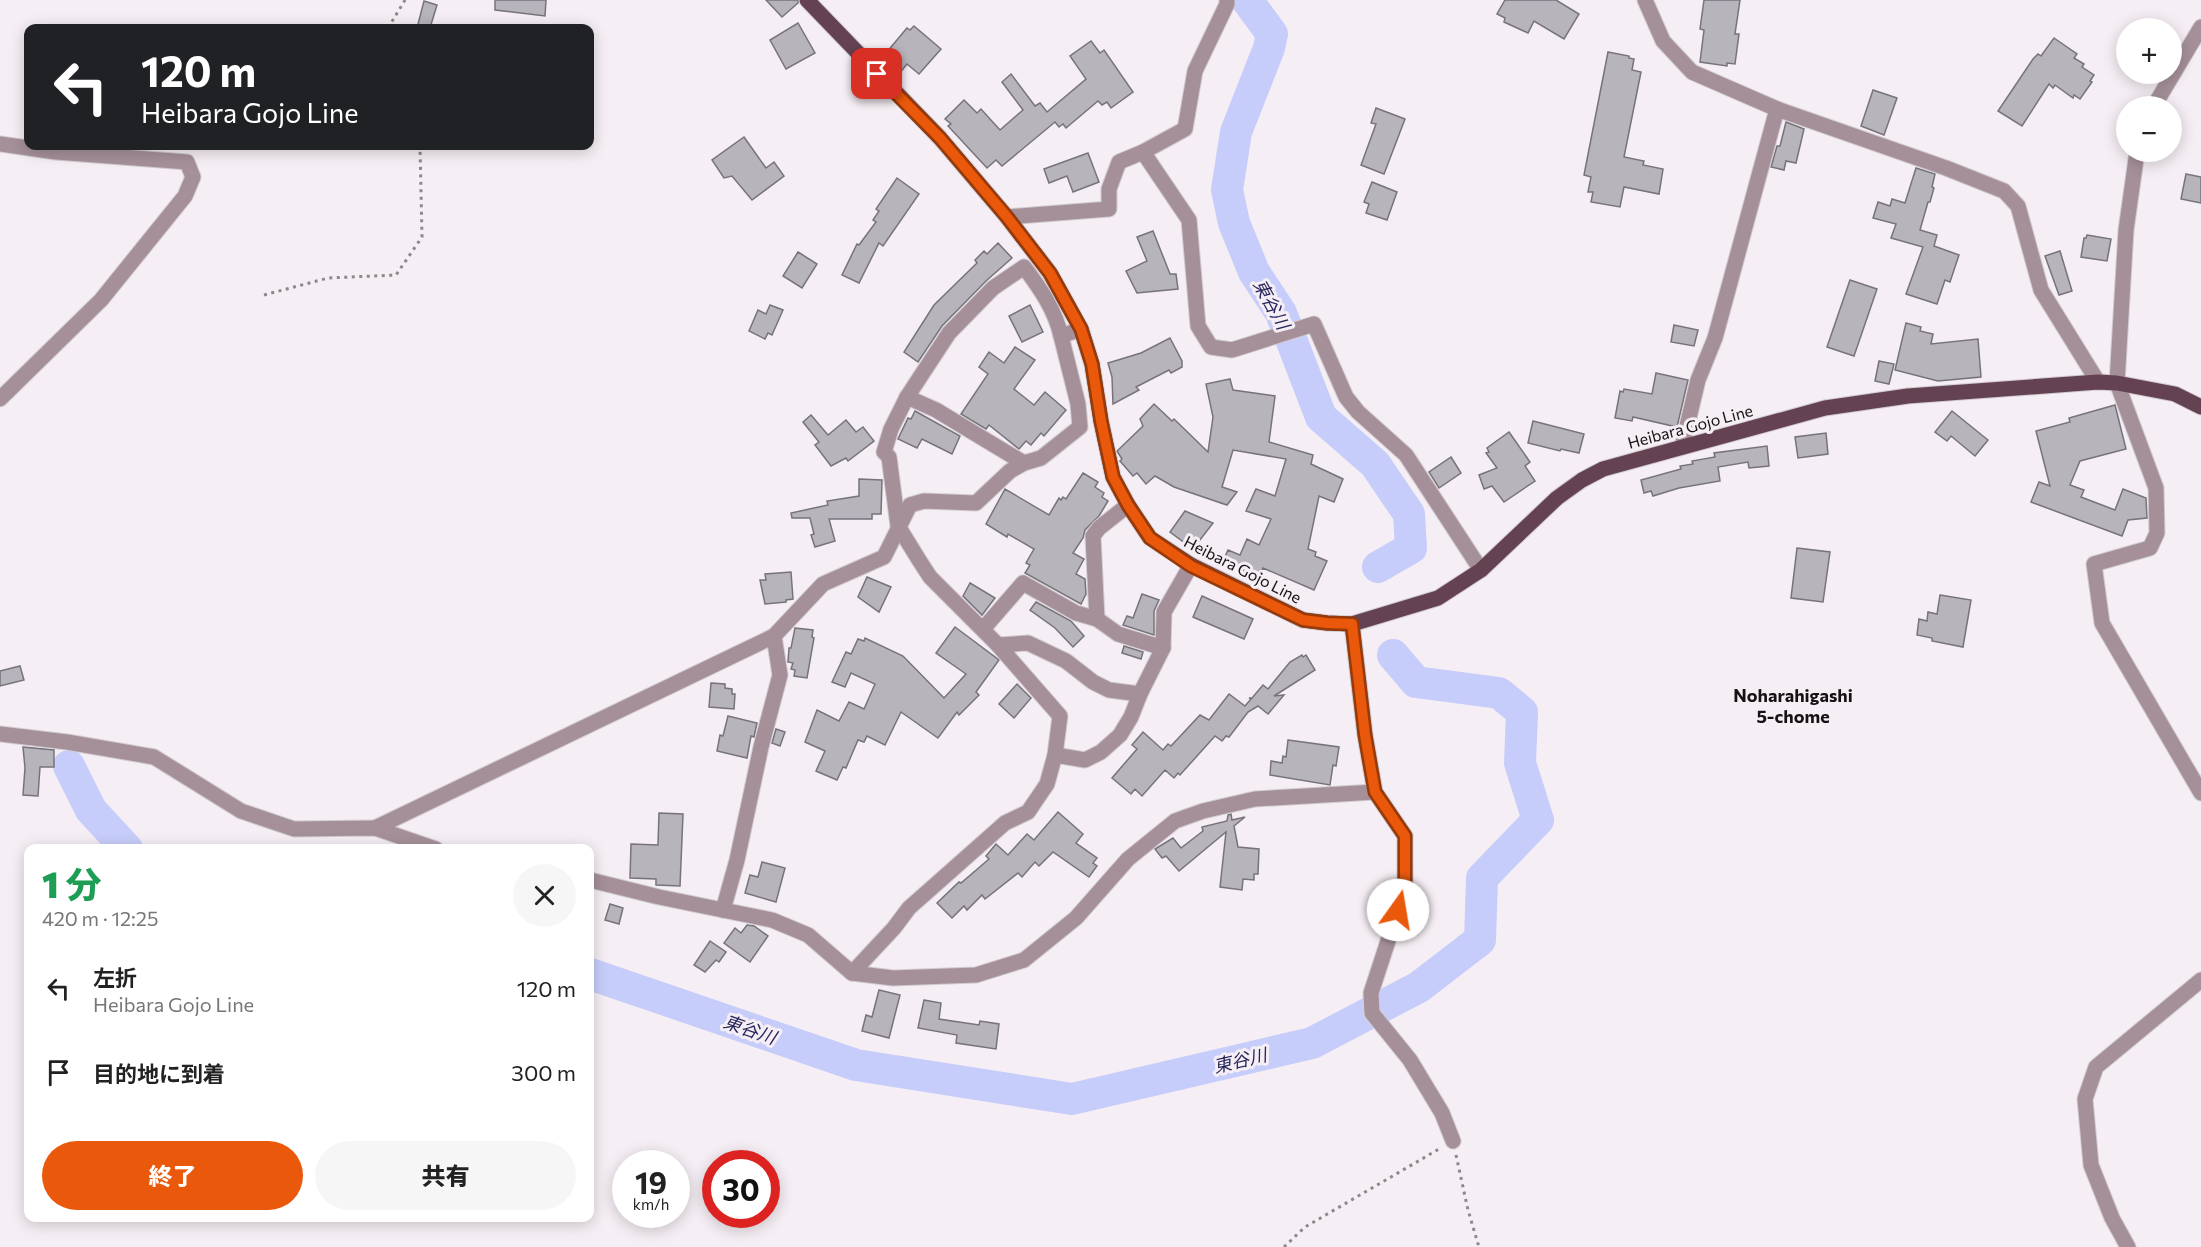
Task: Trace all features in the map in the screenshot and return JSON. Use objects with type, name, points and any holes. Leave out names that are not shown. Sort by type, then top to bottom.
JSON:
[{"type":"main road","name":"Heibara Gojo Line","points":[[807,0],[940,138],[1007,217],[1050,273],[1081,329],[1092,364],[1113,477],[1150,538],[1191,566],[1303,620],[1352,624],[1438,598],[1481,570],[1557,498],[1582,480],[1604,469],[1825,408],[1908,396],[2098,382],[2118,383],[2175,394],[2201,407]]},
{"type":"street","points":[[1007,217],[1109,209],[1109,189],[1119,162],[1185,129],[1195,71],[1227,0]]},
{"type":"street","points":[[1645,0],[1663,40],[1692,72],[1777,109],[2004,191],[2018,206],[2042,290],[2098,382]]},
{"type":"street","points":[[2160,96],[2201,27]]},
{"type":"street","points":[[1682,447],[1698,380],[1715,338],[1777,109]]},
{"type":"street","points":[[0,144],[24,147]]},
{"type":"street","points":[[0,399],[101,300],[185,196],[193,177],[187,162],[42,150]]},
{"type":"street","points":[[1143,152],[1189,220],[1198,326],[1211,347],[1232,350],[1314,324],[1346,397],[1358,412],[1406,454],[1481,570]]},
{"type":"street","points":[[2136,162],[2126,230],[2118,383],[2156,488],[2157,533],[2150,548],[2094,564],[2102,623],[2201,793]]},
{"type":"street","points":[[375,828],[774,636],[823,584],[884,557],[898,526],[910,505],[924,501],[976,503],[1010,471],[1024,463],[1041,458],[1080,427],[1078,404],[1058,321],[1024,267],[993,288],[949,333],[907,397],[891,429],[884,452],[889,457],[898,526],[930,577],[998,645],[1060,716],[1055,755],[1047,784],[1028,812],[1005,824],[909,908],[894,928],[852,973]]},
{"type":"street","points":[[1061,336],[1081,329]]},
{"type":"street","points":[[907,397],[936,410],[1024,463]]},
{"type":"street","points":[[1097,619],[1094,536],[1099,528],[1128,505]]},
{"type":"street","points":[[1055,755],[1085,760],[1101,752],[1120,735],[1131,717],[1163,648],[1164,612],[1191,566]]},
{"type":"street","points":[[983,630],[1023,583],[1076,613],[1097,619],[1118,634],[1163,648]]},
{"type":"street","points":[[1352,624],[1365,735],[1375,792],[1405,836],[1405,889],[1371,993],[1372,1013],[1410,1060],[1442,1113],[1453,1141]]},
{"type":"street","points":[[723,910],[737,860],[761,747],[780,675],[774,636]]},
{"type":"street","points":[[998,645],[1028,644],[1066,661],[1093,682],[1109,690],[1140,694]]},
{"type":"street","points":[[0,734],[67,742],[154,757],[241,811],[294,829],[375,828],[421,844]]},
{"type":"street","points":[[594,881],[772,920],[808,935],[852,973],[893,978],[976,975],[1024,960],[1076,918],[1128,859],[1175,821],[1203,811],[1256,799],[1375,792]]},
{"type":"street","points":[[2128,1247],[2112,1218],[2091,1165],[2085,1099],[2096,1067],[2201,980]]},
{"type":"path","points":[[390,24],[405,0]]},
{"type":"path","points":[[264,295],[328,278],[396,275],[422,237],[420,150]]},
{"type":"path","points":[[1284,1247],[1305,1227],[1453,1141],[1468,1210],[1479,1247]]},
{"type":"building","points":[[495,0],[546,0],[545,16],[495,10]]},
{"type":"building","points":[[766,0],[798,0],[798,3],[782,17]]},
{"type":"building","points":[[1505,0],[1556,0],[1579,14],[1564,39],[1534,21],[1528,33],[1504,22],[1505,18],[1497,14]]},
{"type":"building","points":[[1704,0],[1740,0],[1735,34],[1739,34],[1735,64],[1727,63],[1727,66],[1700,62],[1704,30],[1700,29]]},
{"type":"building","points":[[424,1],[437,5],[431,24],[418,24]]},
{"type":"building","points":[[798,23],[815,53],[786,69],[770,40]]},
{"type":"building","points":[[914,26],[941,49],[919,74],[907,64],[899,74],[881,59],[907,28],[910,30]]},
{"type":"building","points":[[2054,38],[2077,54],[2074,58],[2084,64],[2082,67],[2094,75],[2090,81],[2092,82],[2080,99],[2074,95],[2073,98],[2055,85],[2053,88],[2049,84],[2022,126],[1998,111],[2033,59],[2038,54],[2041,56]]},
{"type":"building","points":[[1091,41],[1100,53],[1104,50],[1133,92],[1111,108],[1107,102],[1102,105],[1098,101],[1066,128],[1063,124],[1059,127],[1055,122],[1002,166],[996,160],[987,168],[948,126],[951,124],[945,119],[964,100],[977,113],[981,109],[1000,130],[1023,110],[1002,82],[1011,74],[1035,106],[1040,103],[1047,112],[1086,79],[1070,56]]},
{"type":"building","points":[[1608,52],[1634,59],[1632,70],[1641,72],[1624,157],[1644,161],[1643,165],[1663,169],[1659,194],[1624,187],[1620,207],[1591,202],[1593,192],[1588,192],[1591,177],[1584,175]]},
{"type":"building","points":[[1873,90],[1897,98],[1884,135],[1861,126]]},
{"type":"building","points":[[1376,108],[1405,119],[1384,174],[1361,165],[1376,124],[1371,123]]},
{"type":"building","points":[[1786,122],[1804,129],[1796,163],[1786,161],[1784,170],[1771,167],[1777,146],[1780,146]]},
{"type":"building","points":[[744,137],[766,168],[774,162],[784,176],[752,200],[732,176],[724,178],[712,160]]},
{"type":"building","points":[[1088,153],[1099,182],[1073,192],[1067,176],[1049,183],[1044,169]]},
{"type":"building","points":[[1916,168],[1935,174],[1932,187],[1934,188],[1920,230],[1937,235],[1934,246],[1959,255],[1950,282],[1945,280],[1937,304],[1906,294],[1923,247],[1891,238],[1896,224],[1873,218],[1878,202],[1890,206],[1892,199],[1905,203]]},
{"type":"building","points":[[2186,174],[2201,177],[2201,203],[2181,199]]},
{"type":"building","points":[[897,178],[919,194],[883,246],[879,243],[859,283],[842,275],[857,244],[859,245],[876,222],[873,220],[879,211],[876,209]]},
{"type":"building","points":[[1372,182],[1397,192],[1387,220],[1366,213],[1369,204],[1364,202]]},
{"type":"building","points":[[1153,231],[1170,274],[1176,274],[1178,289],[1137,293],[1126,271],[1147,261],[1137,237]]},
{"type":"building","points":[[2087,235],[2111,239],[2107,261],[2081,257],[2084,238]]},
{"type":"building","points":[[998,243],[1012,258],[942,326],[918,362],[904,352],[934,305],[977,263],[975,260],[984,251],[987,254]]},
{"type":"building","points":[[2060,251],[2072,291],[2059,295],[2045,256]]},
{"type":"building","points":[[798,252],[817,264],[802,288],[783,276]]},
{"type":"building","points":[[1850,280],[1877,289],[1854,356],[1827,347]]},
{"type":"building","points":[[770,305],[783,310],[772,335],[768,333],[765,339],[749,331],[758,310],[766,314]]},
{"type":"building","points":[[1030,305],[1043,332],[1022,342],[1009,316]]},
{"type":"building","points":[[1906,323],[1921,327],[1920,331],[1933,334],[1931,344],[1978,339],[1981,377],[1938,381],[1895,370]]},
{"type":"building","points":[[1674,325],[1698,330],[1694,346],[1671,342]]},
{"type":"building","points":[[1170,338],[1182,361],[1182,367],[1171,373],[1169,370],[1136,387],[1139,390],[1113,404],[1112,377],[1108,363],[1141,353]]},
{"type":"building","points":[[1015,347],[1035,360],[1014,389],[1034,405],[1045,392],[1066,410],[1044,436],[1041,433],[1031,445],[1026,441],[1019,449],[989,425],[986,429],[961,414],[988,374],[979,367],[989,352],[1004,363]]},
{"type":"building","points":[[1879,361],[1894,364],[1889,384],[1875,381]]},
{"type":"building","points":[[1656,373],[1688,380],[1677,427],[1633,417],[1632,421],[1615,418],[1620,391],[1623,392],[1624,389],[1652,394]]},
{"type":"building","points":[[1230,379],[1233,390],[1275,396],[1269,442],[1313,455],[1311,464],[1343,479],[1334,502],[1319,496],[1308,549],[1316,552],[1315,556],[1327,561],[1314,590],[1263,568],[1258,578],[1223,561],[1228,550],[1240,555],[1247,539],[1259,545],[1271,519],[1246,511],[1256,489],[1275,496],[1286,459],[1233,450],[1222,487],[1237,492],[1227,505],[1174,487],[1155,476],[1146,484],[1137,473],[1133,476],[1120,461],[1122,459],[1117,451],[1143,426],[1140,419],[1154,404],[1172,421],[1174,419],[1208,452],[1213,417],[1206,384]]},
{"type":"building","points":[[2115,405],[2126,449],[2080,461],[2070,485],[2084,490],[2081,497],[2115,510],[2123,489],[2146,498],[2147,518],[2128,520],[2122,536],[2031,502],[2039,482],[2050,486],[2036,431],[2070,422],[2069,418]]},
{"type":"building","points":[[915,411],[960,436],[952,454],[922,439],[917,448],[898,439],[908,418],[911,419]]},
{"type":"building","points":[[1952,411],[1988,440],[1975,456],[1951,436],[1947,441],[1935,432]]},
{"type":"building","points":[[811,415],[828,435],[846,420],[856,432],[863,427],[874,441],[848,461],[846,458],[831,466],[815,445],[819,442],[803,422]]},
{"type":"building","points":[[1533,421],[1584,434],[1579,453],[1528,443]]},
{"type":"building","points":[[1509,432],[1530,462],[1525,466],[1535,481],[1504,502],[1492,486],[1484,489],[1479,475],[1497,468],[1486,453],[1489,452],[1487,448]]},
{"type":"building","points":[[1826,433],[1828,454],[1798,458],[1795,437]]},
{"type":"building","points":[[1767,446],[1769,466],[1749,468],[1748,462],[1718,467],[1720,481],[1679,488],[1653,496],[1651,491],[1644,493],[1641,480],[1681,469],[1680,466],[1693,464],[1692,461],[1715,457],[1714,453]]},
{"type":"building","points":[[1451,457],[1461,473],[1439,488],[1429,472]]},
{"type":"building","points":[[1083,473],[1098,482],[1095,487],[1104,493],[1102,497],[1108,501],[1099,516],[1085,530],[1083,538],[1073,553],[1084,559],[1076,574],[1085,579],[1086,594],[1081,604],[1025,573],[1030,565],[1026,563],[1034,549],[1008,534],[1007,537],[986,524],[1005,489],[1049,515],[1059,498],[1066,499]]},
{"type":"building","points":[[859,479],[882,480],[881,514],[872,514],[872,519],[829,519],[835,541],[815,547],[811,535],[814,534],[810,518],[792,518],[791,513],[828,505],[827,501],[859,496]]},
{"type":"building","points":[[1185,511],[1213,523],[1193,549],[1170,532]]},
{"type":"building","points":[[1797,548],[1830,552],[1823,602],[1791,598]]},
{"type":"building","points":[[791,572],[793,599],[765,604],[760,580],[766,580],[765,574]]},
{"type":"building","points":[[867,577],[891,587],[879,612],[858,597]]},
{"type":"building","points":[[970,583],[995,598],[982,615],[963,596]]},
{"type":"building","points":[[1142,594],[1159,600],[1154,611],[1154,635],[1123,625],[1127,616],[1133,618]]},
{"type":"building","points":[[1940,595],[1971,600],[1963,647],[1932,641],[1932,638],[1917,635],[1919,619],[1927,621],[1928,612],[1937,614]]},
{"type":"building","points":[[1202,596],[1253,619],[1244,639],[1193,617]]},
{"type":"building","points":[[1036,602],[1071,621],[1084,636],[1073,647],[1055,628],[1030,610]]},
{"type":"building","points":[[955,627],[999,660],[976,692],[979,695],[959,715],[957,712],[938,738],[901,712],[885,745],[867,736],[864,742],[858,740],[846,768],[843,767],[837,780],[816,771],[825,751],[805,742],[817,710],[839,721],[849,702],[864,709],[875,684],[851,673],[845,687],[832,682],[846,652],[851,654],[858,639],[864,641],[865,638],[903,656],[944,698],[966,674],[936,653]]},
{"type":"building","points":[[795,628],[813,630],[812,637],[814,638],[807,678],[794,676],[795,670],[791,669],[793,663],[788,662],[789,648],[791,648]]},
{"type":"building","points":[[1124,646],[1143,652],[1141,659],[1122,653]]},
{"type":"building","points":[[1302,655],[1303,657],[1306,655],[1315,670],[1274,696],[1284,695],[1268,714],[1258,706],[1248,712],[1229,737],[1226,736],[1222,741],[1215,736],[1180,775],[1178,773],[1174,778],[1165,770],[1142,796],[1135,789],[1131,794],[1112,778],[1137,749],[1132,745],[1143,732],[1163,750],[1168,744],[1171,746],[1200,715],[1209,720],[1229,694],[1245,706],[1251,699],[1249,698],[1252,698],[1263,685],[1268,689],[1290,662]]},
{"type":"building","points":[[20,666],[24,680],[0,686],[0,671]]},
{"type":"building","points":[[711,683],[725,684],[725,688],[732,689],[732,694],[735,694],[734,709],[709,707]]},
{"type":"building","points":[[1017,684],[1031,698],[1014,718],[999,704]]},
{"type":"building","points":[[728,716],[757,723],[754,737],[751,736],[747,758],[717,751],[720,735],[723,736]]},
{"type":"building","points":[[776,729],[785,732],[780,746],[772,743]]},
{"type":"building","points":[[1288,740],[1339,747],[1330,785],[1270,775],[1271,761],[1282,763],[1283,756],[1286,757]]},
{"type":"building","points":[[23,747],[54,750],[54,767],[40,767],[38,796],[23,795],[25,768]]},
{"type":"building","points":[[1058,812],[1083,834],[1076,843],[1097,858],[1093,863],[1097,866],[1089,877],[1053,852],[1039,866],[1035,862],[1022,877],[1018,873],[985,899],[982,895],[967,910],[964,906],[952,918],[937,903],[959,882],[961,883],[989,859],[986,856],[996,844],[1008,855],[1027,834],[1034,840]]},
{"type":"building","points":[[659,813],[683,814],[680,886],[656,885],[656,879],[630,878],[631,844],[658,845]]},
{"type":"building","points":[[1231,814],[1232,820],[1245,817],[1234,826],[1238,847],[1259,849],[1258,874],[1254,874],[1254,880],[1243,879],[1242,890],[1220,887],[1226,832],[1179,871],[1166,856],[1162,858],[1155,849],[1173,838],[1181,848],[1203,831],[1202,827],[1227,821],[1228,815]]},
{"type":"building","points":[[762,862],[785,868],[776,902],[745,893],[750,875],[758,877]]},
{"type":"building","points":[[610,904],[623,908],[619,924],[605,920]]},
{"type":"building","points":[[747,925],[754,926],[768,936],[750,962],[724,943],[735,928],[741,933]]},
{"type":"building","points":[[710,941],[726,952],[719,962],[716,960],[705,972],[694,965]]},
{"type":"building","points":[[879,990],[900,995],[889,1038],[862,1031],[866,1015],[872,1017]]},
{"type":"building","points":[[924,1000],[941,1003],[939,1019],[979,1025],[980,1021],[999,1024],[996,1049],[956,1043],[957,1035],[918,1028]]},
{"type":"waterway","name":"東谷川","points":[[1247,0],[1272,34],[1269,48],[1236,132],[1227,190],[1234,223],[1254,272],[1281,313],[1321,417],[1375,464],[1409,514],[1411,548],[1378,567]]},
{"type":"waterway","name":"東谷川","points":[[594,975],[856,1065],[1072,1099],[1312,1043],[1419,987],[1480,940],[1482,878],[1538,820],[1520,763],[1522,712],[1499,693],[1416,682],[1393,655]]},
{"type":"waterway","name":"東谷川","points":[[69,766],[91,810],[122,844]]},
{"type":"district","name":"Noharahigashi 5-chome","points":[[1793,705]]},
{"type":"route","points":[[877,74],[940,138],[1007,217],[1050,273],[1081,329],[1092,364],[1113,477],[1150,538],[1191,566],[1303,620],[1352,624],[1365,735],[1375,792],[1405,836],[1405,889],[1398,910]]}]
